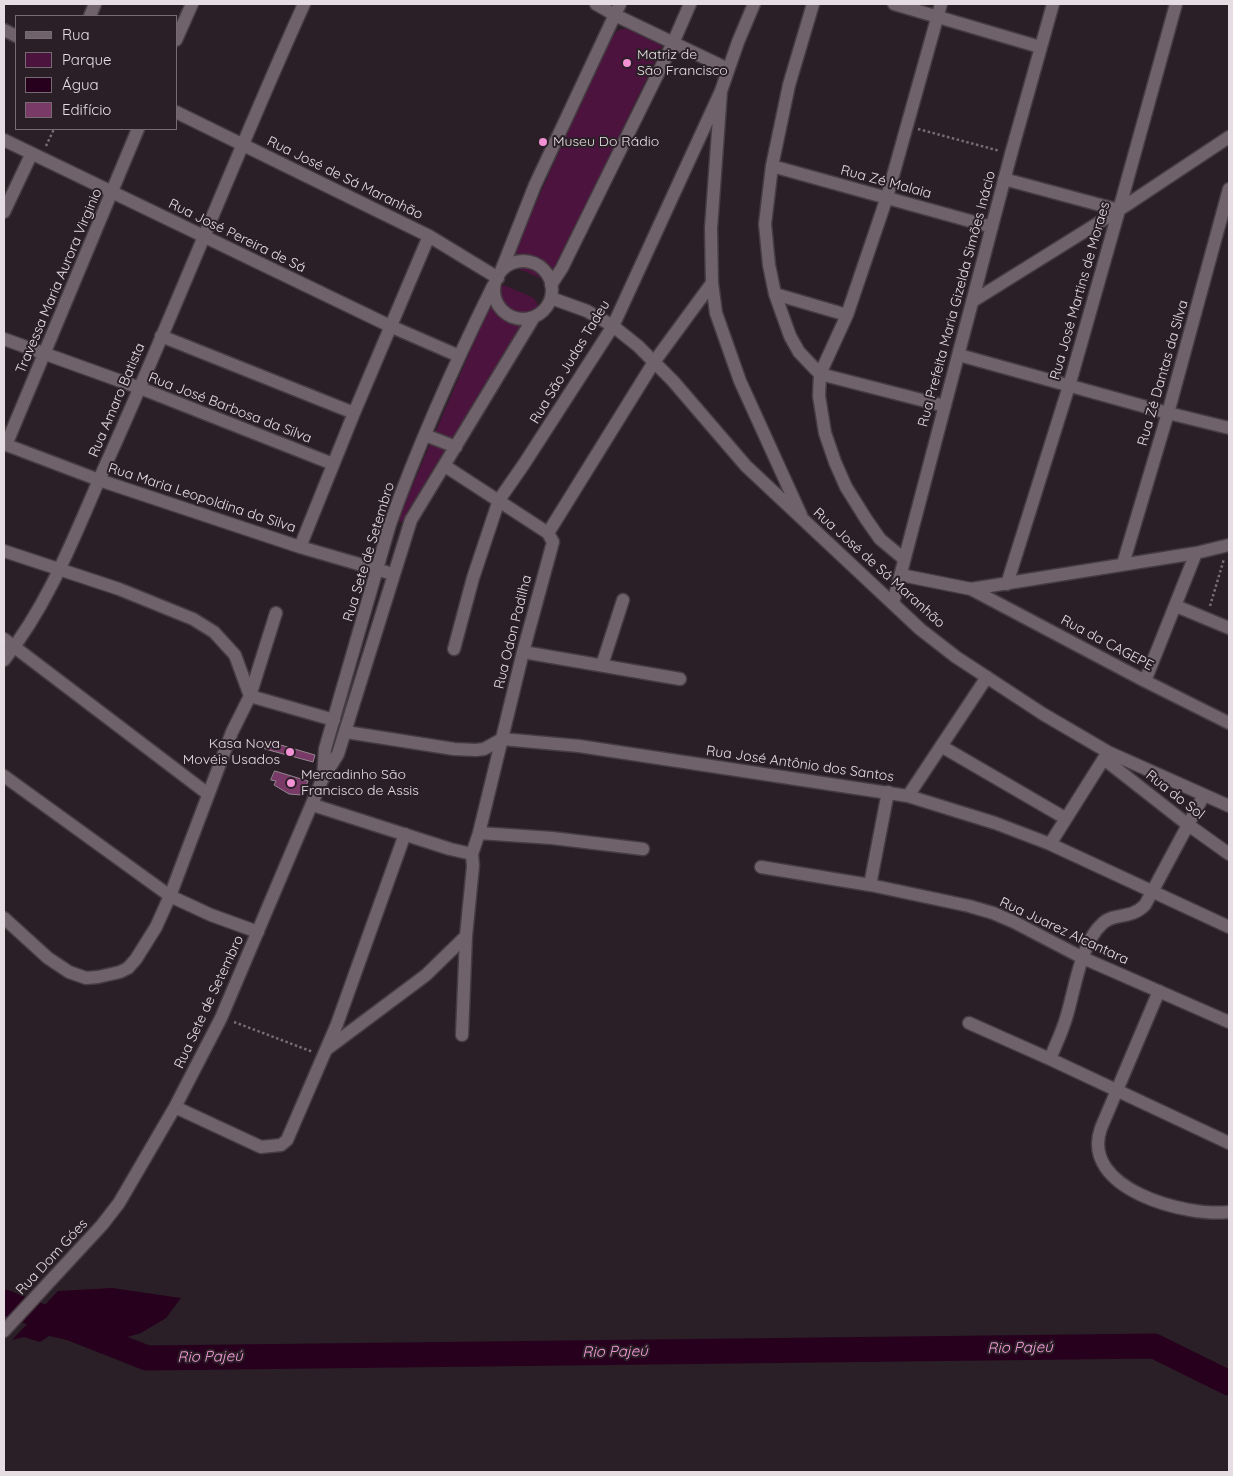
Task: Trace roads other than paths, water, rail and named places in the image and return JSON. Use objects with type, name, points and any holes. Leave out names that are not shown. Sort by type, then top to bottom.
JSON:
[{"type":"street","points":[[178,36],[192,4]]},
{"type":"street","name":"Rua Amaro Batista","points":[[4,660],[15,647],[60,570],[140,388],[242,144],[304,4]]},
{"type":"street","points":[[596,4],[617,9],[672,43],[728,70]]},
{"type":"street","points":[[551,291],[546,273],[536,264],[524,261],[511,263],[497,278],[494,296],[499,308],[509,316],[522,320],[534,317],[545,310],[551,291],[690,4]]},
{"type":"street","points":[[754,4],[721,91],[711,228],[712,283],[716,313],[740,381],[803,519]]},
{"type":"street","points":[[813,4],[789,85],[772,166],[765,224],[769,265],[775,294],[790,336],[799,352],[820,374],[945,406]]},
{"type":"street","points":[[894,4],[1040,47]]},
{"type":"street","points":[[904,559],[880,539],[846,487],[835,462],[821,415],[818,396],[820,374],[847,315],[887,197],[941,4]]},
{"type":"street","name":"Rua Prefeita Maria Gizelda Simões Inácio","points":[[893,603],[1004,179],[1053,4]]},
{"type":"street","name":"Rua José Martins de Moraes","points":[[1007,584],[1069,386],[1120,210],[1176,4]]},
{"type":"street","name":"Rua Sete de Setembro","points":[[322,780],[325,749],[390,524],[458,356],[497,278],[535,185],[617,9]]},
{"type":"street","name":"Rua São Judas Tadeu","points":[[454,649],[473,578],[499,500],[613,326],[721,91]]},
{"type":"street","name":"Rua José de Sá Maranhão","points":[[178,113],[429,236],[497,278]]},
{"type":"street","name":"Travessa Maria Aurora Virginio","points":[[5,445],[45,354],[138,130]]},
{"type":"street","points":[[973,301],[1120,210],[1229,137]]},
{"type":"street","name":"Rua José Pereira de Sá","points":[[4,140],[35,157],[113,192],[390,326],[458,356]]},
{"type":"street","points":[[4,212],[35,157]]},
{"type":"street","name":"Rua Zé Malaia","points":[[772,166],[992,227]]},
{"type":"street","points":[[1004,179],[1120,210]]},
{"type":"street","name":"Rua Zé Dantas da Silva","points":[[1123,564],[1168,413],[1229,189]]},
{"type":"street","points":[[300,546],[429,236]]},
{"type":"street","points":[[445,466],[548,533],[654,362],[712,283]]},
{"type":"street","name":"Rua José de Sá Maranhão","points":[[551,291],[613,326],[638,346],[746,466],[920,629],[956,657],[1106,756],[1229,806]]},
{"type":"street","points":[[775,294],[847,315]]},
{"type":"street","name":"Rua Sete de Setembro","points":[[102,1225],[119,1203],[175,1107],[220,1018],[313,805],[322,780],[338,754],[411,520],[534,317]]},
{"type":"street","points":[[161,336],[354,413]]},
{"type":"street","name":"Rua José Barbosa da Silva","points":[[4,339],[140,388],[333,464]]},
{"type":"street","points":[[959,355],[1229,428]]},
{"type":"street","points":[[425,435],[456,447]]},
{"type":"street","name":"Rua Maria Leopoldina da Silva","points":[[5,445],[99,480],[300,546],[393,574]]},
{"type":"street","points":[[390,524],[407,530]]},
{"type":"street","name":"Rua Odon Padilha","points":[[462,1035],[472,854],[479,833],[552,542],[548,533]]},
{"type":"street","points":[[900,575],[971,589],[1196,553],[1229,544]]},
{"type":"street","points":[[4,550],[119,589],[193,619],[214,632],[235,655],[250,696]]},
{"type":"street","points":[[1145,681],[1196,553]]},
{"type":"street","name":"Rua da CAGEPE","points":[[971,589],[1229,723]]},
{"type":"street","points":[[602,665],[623,600]]},
{"type":"street","points":[[1176,606],[1229,628]]},
{"type":"street","points":[[4,918],[48,958],[69,972],[86,978],[98,978],[128,968],[136,959],[156,927],[170,896],[232,732],[250,696],[276,613]]},
{"type":"street","points":[[4,639],[208,794]]},
{"type":"street","points":[[523,652],[680,679]]},
{"type":"street","points":[[908,796],[987,677]]},
{"type":"street","points":[[250,696],[334,720]]},
{"type":"street","points":[[346,732],[454,749],[476,750],[484,749],[502,739]]},
{"type":"street","name":"Rua José Antônio dos Santos","points":[[502,739],[579,746],[908,796],[994,823],[1050,844],[1229,927]]},
{"type":"street","points":[[941,746],[1065,818]]},
{"type":"street","points":[[1050,844],[1106,756]]},
{"type":"street","name":"Rua do Sol","points":[[1106,756],[1187,824],[1229,854]]},
{"type":"street","points":[[4,776],[170,896],[211,916],[258,932]]},
{"type":"street","points":[[870,885],[888,792]]},
{"type":"street","points":[[1050,1059],[1067,1017],[1083,958],[1094,933],[1103,923],[1113,918],[1139,911],[1145,905],[1204,795]]},
{"type":"street","points":[[313,805],[450,850],[472,854]]},
{"type":"street","points":[[479,833],[552,838],[643,849]]},
{"type":"street","points":[[175,1107],[261,1147],[281,1145],[287,1140],[326,1053],[406,834]]},
{"type":"street","name":"Rua Juarez Alcantara","points":[[761,867],[870,885],[969,906],[1014,922],[1083,958],[1229,1022]]},
{"type":"street","points":[[326,1053],[426,975],[466,936]]},
{"type":"street","points":[[1159,991],[1097,1138],[1098,1154],[1109,1174],[1139,1194],[1183,1209],[1201,1212],[1229,1212]]},
{"type":"street","points":[[970,1023],[1229,1143]]},
{"type":"street","name":"Rua Dom Góes","points":[[4,1331],[102,1225]]},
{"type":"water","points":[[112,1288],[181,1298],[166,1318],[141,1333],[96,1346],[49,1336],[40,1342],[24,1337],[12,1340],[58,1291]]},
{"type":"waterway","name":"Rio Pajeú","points":[[4,1302],[147,1358],[1154,1346],[1229,1383]]},
{"type":"place","name":"Matriz de São Francisco","points":[[627,63]]},
{"type":"place","name":"Museu Do Rádio","points":[[543,142]]},
{"type":"place","name":"Kasa Nova Movéis Usados","points":[[290,752]]},
{"type":"place","name":"Mercadinho São Francisco de Assis","points":[[291,783]]}]
